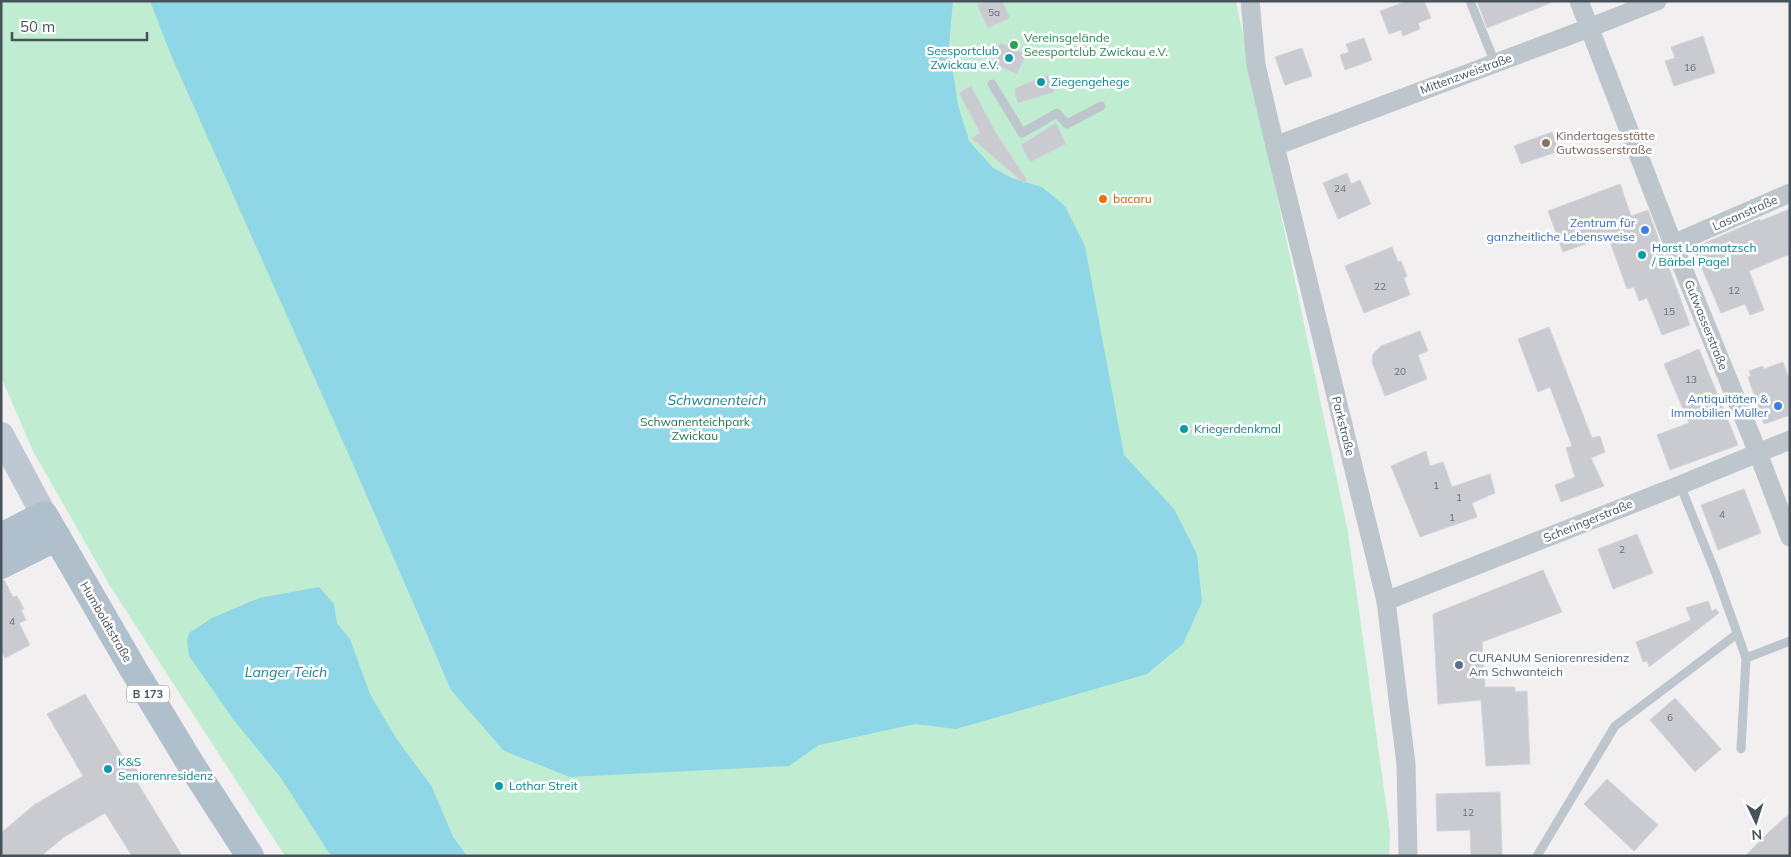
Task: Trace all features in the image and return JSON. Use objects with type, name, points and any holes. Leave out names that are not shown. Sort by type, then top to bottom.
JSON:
[{"type":"main road","name":"Humboldtstraße","points":[[1,435],[132,667],[242,853]]},
{"type":"main road","points":[[1,537],[51,526]]},
{"type":"main road","points":[[1,565],[51,526]]},
{"type":"street","name":"Parkstraße","points":[[1250,1],[1256,65],[1274,146],[1386,601],[1406,764],[1408,856]]},
{"type":"street","name":"Gutwasserstraße","points":[[1579,1],[1673,244],[1758,452],[1790,537]]},
{"type":"street","name":"Mittenzweistraße","points":[[1274,146],[1657,1]]},
{"type":"street","name":"Lasanstraße","points":[[1673,244],[1790,193]]},
{"type":"street","name":"Scheringerstraße","points":[[1386,601],[1790,440]]},
{"type":"lane","points":[[1470,1],[1495,63]]},
{"type":"lane","points":[[992,84],[1022,133],[1057,113],[1066,124],[1101,106]]},
{"type":"lane","points":[[1680,485],[1716,574],[1746,658],[1742,749]]},
{"type":"lane","points":[[1537,856],[1615,726],[1737,634]]},
{"type":"lane","points":[[1746,658],[1790,641]]},
{"type":"green space","name":"Schwanenteichpark Zwickau","points":[[1,1],[1236,1],[1348,532],[1390,832],[1389,856],[285,856],[110,586],[33,451],[1,377]]},
{"type":"water","name":"Schwanenteich","points":[[150,1],[953,1],[949,45],[958,105],[969,141],[993,168],[1012,178],[1042,187],[1065,206],[1085,246],[1124,455],[1174,509],[1197,554],[1202,602],[1183,644],[1147,674],[956,729],[915,724],[819,745],[789,766],[570,777],[504,751],[451,690],[171,55]]},
{"type":"water","name":"Langer Teich","points":[[319,587],[334,604],[337,623],[350,639],[370,694],[396,738],[432,787],[453,837],[467,856],[331,856],[281,778],[233,719],[189,656],[187,642],[189,633],[212,618],[259,598]]},
{"type":"building","name":"Seesportclub Zwickau e.V.","points":[[987,1],[1002,1],[1010,18],[988,28],[977,5]]},
{"type":"building","points":[[1407,1],[1424,1],[1431,18],[1418,23],[1420,29],[1403,36],[1401,30],[1389,34],[1380,11]]},
{"type":"building","points":[[1477,1],[1552,1],[1553,2],[1487,28]]},
{"type":"building","points":[[1703,36],[1715,73],[1674,86],[1665,61],[1675,58],[1671,47]]},
{"type":"building","points":[[1364,38],[1372,60],[1345,70],[1340,55],[1349,52],[1346,44]]},
{"type":"building","name":"Seesportclub Zwickau e.V.","points":[[1000,43],[1026,54],[1017,74],[992,63]]},
{"type":"building","points":[[1302,48],[1312,76],[1285,85],[1275,57]]},
{"type":"building","name":"Ziegengehege","points":[[1048,75],[1054,92],[1018,103],[1015,88]]},
{"type":"building","points":[[971,86],[996,133],[1027,180],[1024,183],[971,138],[980,133],[959,93]]},
{"type":"building","points":[[1056,123],[1066,144],[1030,162],[1021,145]]},
{"type":"building","points":[[1552,132],[1559,151],[1521,164],[1514,146]]},
{"type":"building","points":[[1347,173],[1351,184],[1360,180],[1371,204],[1338,219],[1323,183]]},
{"type":"building","points":[[1620,184],[1631,216],[1648,210],[1690,325],[1662,335],[1647,298],[1639,301],[1634,287],[1627,289],[1608,236],[1563,252],[1548,211]]},
{"type":"building","points":[[1790,209],[1790,254],[1749,271],[1764,310],[1750,315],[1745,304],[1721,313],[1693,248],[1760,219],[1760,221]]},
{"type":"building","points":[[1392,247],[1398,262],[1401,261],[1407,276],[1404,278],[1410,295],[1364,313],[1345,266]]},
{"type":"building","points":[[1549,327],[1592,438],[1600,436],[1605,452],[1591,458],[1604,486],[1561,502],[1555,485],[1575,477],[1566,448],[1572,446],[1550,387],[1538,392],[1518,339]]},
{"type":"building","points":[[1420,331],[1428,351],[1418,355],[1427,379],[1385,396],[1372,362],[1373,354],[1381,346]]},
{"type":"building","points":[[1699,349],[1738,445],[1670,470],[1657,435],[1689,423],[1664,364]]},
{"type":"building","points":[[1783,362],[1790,381],[1790,415],[1764,424],[1748,377],[1751,376],[1749,371],[1763,366],[1764,369]]},
{"type":"building","points":[[1426,451],[1430,466],[1443,462],[1452,487],[1490,474],[1495,493],[1472,503],[1477,517],[1420,537],[1391,466]]},
{"type":"building","points":[[1744,489],[1761,533],[1718,550],[1701,505]]},
{"type":"building","points":[[1637,534],[1653,573],[1613,589],[1598,549]]},
{"type":"building","name":"CURANUM Seniorenresidenz Am Schwanteich","points":[[1543,570],[1562,612],[1482,642],[1485,687],[1515,687],[1515,692],[1527,691],[1530,764],[1486,766],[1481,700],[1438,704],[1433,614]]},
{"type":"building","points":[[1,580],[4,580],[13,597],[17,596],[24,609],[21,610],[26,620],[19,623],[30,645],[5,658],[1,650]]},
{"type":"building","points":[[1708,601],[1712,611],[1716,609],[1719,613],[1649,667],[1647,661],[1643,662],[1636,642],[1691,620],[1686,608]]},
{"type":"building","name":"K&S Seniorenresidenz","points":[[85,694],[126,762],[130,758],[143,778],[137,782],[182,856],[132,856],[105,813],[64,837],[41,856],[1,856],[1,833],[34,805],[83,776],[47,714]]},
{"type":"building","points":[[1675,698],[1721,749],[1695,772],[1650,720]]},
{"type":"building","points":[[1607,779],[1658,825],[1634,851],[1584,804]]},
{"type":"building","points":[[1500,792],[1502,856],[1471,856],[1470,830],[1437,831],[1436,794]]},
{"type":"building","points":[[1790,813],[1790,856],[1745,856],[1771,830]]},
{"type":"place","name":"Vereinsgelände Seesportclub Zwickau e.V.","points":[[1014,45]]},
{"type":"place","name":"Seesportclub Zwickau e.V.","points":[[1009,58]]},
{"type":"place","name":"Ziegengehege","points":[[1041,82]]},
{"type":"place","name":"Kindertagesstätte Gutwasserstraße","points":[[1546,143]]},
{"type":"place","name":"bacaru","points":[[1103,199]]},
{"type":"place","name":"Zentrum für ganzheitliche Lebensweise","points":[[1645,230]]},
{"type":"place","name":"Horst Lommatzsch / Bärbel Pagel","points":[[1642,255]]},
{"type":"place","name":"Antiquitäten & Immobilien Müller","points":[[1778,406]]},
{"type":"place","name":"Kriegerdenkmal","points":[[1184,429]]},
{"type":"place","name":"CURANUM Seniorenresidenz Am Schwanteich","points":[[1459,665]]},
{"type":"place","name":"K&S Seniorenresidenz","points":[[108,769]]},
{"type":"place","name":"Lothar Streit","points":[[499,786]]}]
